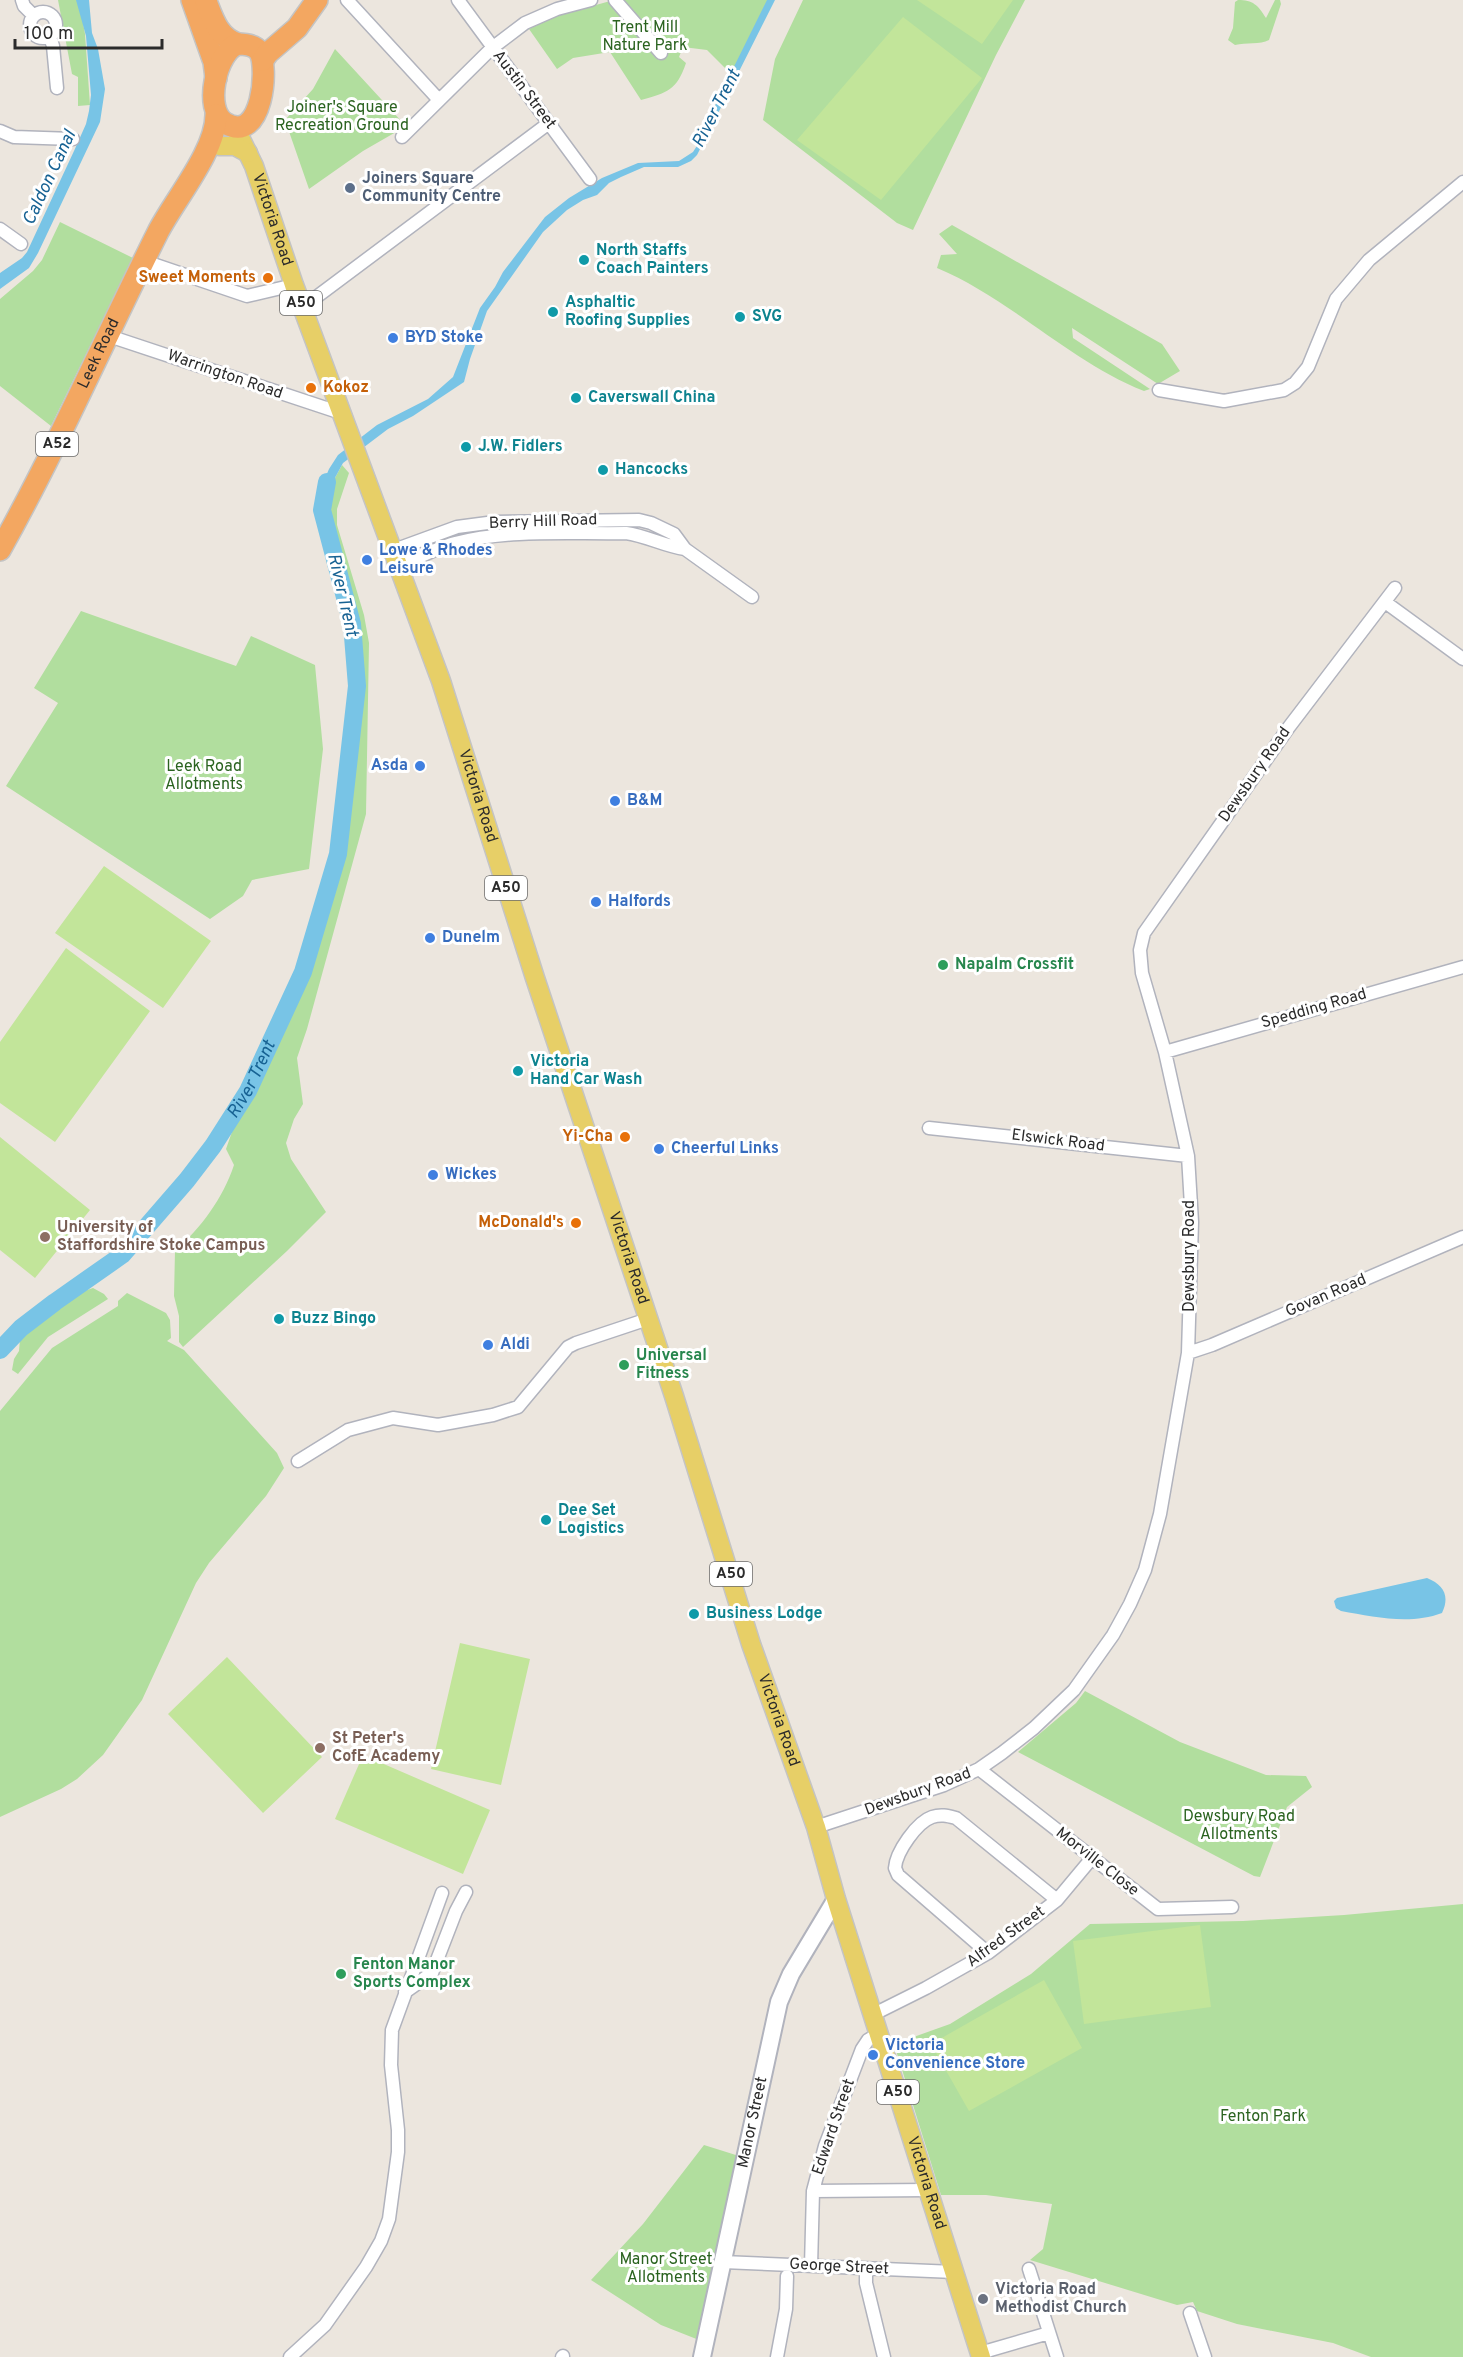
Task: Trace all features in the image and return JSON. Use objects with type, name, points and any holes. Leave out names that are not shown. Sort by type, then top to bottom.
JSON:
[{"type":"highway","points":[[192,0],[214,62],[216,79]]},
{"type":"highway","points":[[206,0],[214,24],[228,39],[258,49],[263,60],[257,114]]},
{"type":"highway","name":"A52","points":[[216,115],[213,98],[216,79],[226,52],[263,37],[302,7],[315,0]]},
{"type":"highway","name":"A52","points":[[263,60],[308,15],[315,0]]},
{"type":"highway","name":"A52","points":[[235,127],[247,124],[257,114]]},
{"type":"highway","points":[[216,115],[223,122],[235,127]]},
{"type":"highway","name":"Leek Road","points":[[0,550],[55,447],[160,229],[214,134],[216,115]]},
{"type":"highway","name":"Leek Road","points":[[201,160],[219,146],[235,127]]},
{"type":"main road","name":"Victoria Road","points":[[251,160],[257,114]]},
{"type":"main road","name":"Victoria Road","points":[[235,127],[251,160],[294,285],[441,681],[534,978],[674,1396],[752,1644],[816,1827],[836,1899],[981,2355]]},
{"type":"main road","points":[[219,146],[235,146],[251,160]]},
{"type":"street","points":[[22,0],[24,6],[34,16]]},
{"type":"street","name":"Austin Street","points":[[458,0],[590,179]]},
{"type":"street","points":[[402,137],[492,48],[525,23],[554,4],[591,0]]},
{"type":"street","points":[[615,0],[661,53]]},
{"type":"street","points":[[353,2],[439,100]]},
{"type":"street","points":[[34,16],[47,13],[54,18],[57,26],[50,37]]},
{"type":"street","points":[[34,16],[31,24],[32,32],[42,38],[50,37]]},
{"type":"street","points":[[50,37],[57,88]]},
{"type":"street","points":[[303,307],[549,123]]},
{"type":"street","points":[[0,131],[14,137],[73,139]]},
{"type":"street","points":[[1159,390],[1224,401],[1284,390],[1295,383],[1308,367],[1336,299],[1369,260],[1463,182]]},
{"type":"street","points":[[0,229],[21,244]]},
{"type":"street","points":[[144,261],[247,296],[294,285]]},
{"type":"street","name":"Warrington Road","points":[[109,336],[341,413]]},
{"type":"street","name":"Berry Hill Road","points":[[397,558],[472,539],[501,536],[626,533],[642,536],[667,547],[685,549],[752,597]]},
{"type":"street","name":"Dewsbury Road","points":[[816,1827],[983,1772],[1074,1690],[1095,1663],[1130,1604],[1145,1570],[1160,1514],[1188,1353],[1192,1222],[1188,1156],[1165,1052],[1142,973],[1140,950],[1144,933],[1288,727],[1395,588]]},
{"type":"street","points":[[1385,602],[1463,660]]},
{"type":"street","name":"Spedding Road","points":[[1165,1052],[1463,966]]},
{"type":"street","name":"Elswick Road","points":[[928,1128],[1188,1156]]},
{"type":"street","name":"Govan Road","points":[[1188,1353],[1212,1345],[1463,1237]]},
{"type":"street","points":[[298,1461],[348,1430],[393,1418],[438,1425],[493,1415],[518,1407],[568,1347],[648,1319]]},
{"type":"street","name":"Morville Close","points":[[983,1772],[1158,1909],[1232,1907]]},
{"type":"street","points":[[988,1953],[898,1875],[895,1868],[901,1846],[927,1819],[944,1815],[956,1818],[1057,1900]]},
{"type":"street","name":"Alfred Street","points":[[874,2014],[988,1953],[1057,1900],[1092,1858]]},
{"type":"street","points":[[405,1992],[432,1973],[456,1911],[466,1892]]},
{"type":"street","points":[[290,2357],[325,2325],[366,2267],[381,2241],[388,2219],[398,2152],[392,2031],[442,1893]]},
{"type":"street","name":"Manor Street","points":[[702,2357],[779,2002],[791,1974],[836,1899]]},
{"type":"street","name":"Edward Street","points":[[811,2266],[813,2191],[825,2146],[862,2049],[868,2040],[880,2033]]},
{"type":"street","points":[[813,2191],[928,2190]]},
{"type":"street","name":"George Street","points":[[723,2262],[954,2272]]},
{"type":"street","points":[[866,2269],[866,2283],[884,2357]]},
{"type":"street","points":[[1029,2269],[1057,2357]]},
{"type":"street","points":[[780,2357],[786,2309],[786,2276]]},
{"type":"street","points":[[773,2288],[787,2289]]},
{"type":"street","points":[[1190,2313],[1205,2357]]},
{"type":"street","points":[[1196,2329],[1208,2324]]},
{"type":"street","points":[[981,2355],[1049,2333]]},
{"type":"green space","points":[[58,0],[79,0],[85,34],[90,105],[78,106],[78,77],[72,74]]},
{"type":"green space","name":"Trent Mill Nature Park","points":[[614,0],[771,0],[733,76],[707,50],[683,47],[679,57],[686,63],[675,85],[658,95],[641,100],[610,52],[573,58],[557,69],[529,29],[556,16]]},
{"type":"green space","points":[[803,0],[1025,0],[996,55],[913,230],[897,223],[763,120],[775,59]]},
{"type":"green space","points":[[917,0],[1013,0],[982,44]]},
{"type":"green space","points":[[1238,0],[1255,4],[1266,18],[1275,0],[1280,0],[1281,4],[1269,40],[1235,45],[1228,40],[1233,28],[1235,2]]},
{"type":"green space","points":[[903,17],[982,78],[881,200],[797,140]]},
{"type":"green space","name":"Joiner's Square Recreation Ground","points":[[335,49],[404,124],[396,132],[363,151],[309,189],[285,120],[313,89]]},
{"type":"green space","points":[[60,222],[133,258],[51,426],[0,386],[0,299],[33,271],[42,260]]},
{"type":"green space","points":[[952,225],[1162,344],[1180,371],[1158,384],[1072,328],[1073,338],[1150,389],[1144,391],[1090,363],[990,296],[937,268],[941,255],[957,254],[939,234]]},
{"type":"green space","points":[[342,465],[349,473],[337,509],[337,525],[364,615],[369,643],[366,814],[297,1058],[303,1104],[294,1119],[286,1143],[291,1159],[326,1212],[183,1347],[179,1342],[179,1316],[174,1296],[175,1251],[210,1212],[224,1189],[234,1165],[226,1149],[233,1129],[269,1063],[309,970],[329,910],[344,850],[351,807],[359,667],[355,620],[334,546],[327,501],[330,487]]},
{"type":"green space","name":"Leek Road Allotments","points":[[81,611],[236,666],[251,636],[315,665],[323,749],[309,869],[252,880],[243,896],[210,919],[6,786],[58,703],[34,688]]},
{"type":"green space","points":[[104,866],[211,941],[163,1008],[55,933]]},
{"type":"green space","points":[[66,948],[150,1011],[55,1142],[0,1103],[0,1042]]},
{"type":"green space","points":[[0,1137],[90,1210],[35,1278],[0,1250]]},
{"type":"green space","points":[[93,1288],[108,1299],[48,1337],[18,1374],[12,1370],[14,1359],[19,1351],[20,1339],[27,1331],[75,1294]]},
{"type":"green space","points":[[127,1293],[166,1313],[170,1320],[171,1338],[167,1341],[184,1350],[277,1453],[284,1468],[266,1496],[209,1563],[196,1583],[142,1700],[103,1755],[77,1779],[61,1789],[0,1817],[0,1411],[52,1348],[118,1306],[118,1301]]},
{"type":"green space","points":[[460,1643],[530,1659],[501,1785],[431,1769]]},
{"type":"green space","points":[[227,1657],[322,1757],[263,1813],[168,1714]]},
{"type":"green space","name":"Dewsbury Road Allotments","points":[[1085,1691],[1180,1742],[1266,1775],[1306,1776],[1312,1787],[1287,1807],[1260,1877],[1254,1876],[1018,1752],[1076,1703]]},
{"type":"green space","points":[[363,1755],[490,1810],[463,1874],[335,1819]]},
{"type":"green space","name":"Fenton Park","points":[[1463,1904],[1463,2357],[1371,2357],[1333,2343],[1237,2324],[1197,2311],[1193,2302],[1177,2305],[1030,2260],[1043,2249],[1052,2204],[986,2195],[941,2195],[894,2044],[950,2024],[1031,1974],[1090,1924],[1243,1921]]},
{"type":"green space","points":[[1200,1925],[1211,2007],[1084,2024],[1073,1941]]},
{"type":"green space","points":[[1044,1980],[1082,2048],[969,2111],[931,2044]]},
{"type":"green space","name":"Manor Street Allotments","points":[[704,2145],[739,2156],[699,2340],[661,2325],[591,2280],[643,2224]]},
{"type":"water","points":[[76,0],[89,0],[92,33],[98,49],[105,89],[100,122],[38,253],[29,268],[0,289],[0,273],[27,252],[86,124],[91,95],[86,36]]},
{"type":"water","points":[[767,0],[775,0],[697,155],[691,161],[678,167],[644,167],[609,183],[597,195],[567,210],[543,232],[487,311],[464,382],[413,416],[388,429],[343,463],[330,487],[327,501],[318,510],[320,490],[338,455],[377,425],[428,399],[453,377],[480,308],[503,272],[545,217],[569,198],[602,178],[638,163],[679,161],[693,152]]},
{"type":"water","points":[[1427,1578],[1438,1584],[1444,1592],[1445,1601],[1442,1613],[1417,1619],[1392,1619],[1366,1616],[1336,1608],[1334,1601],[1337,1598]]},
{"type":"waterway","name":"River Trent","points":[[0,1350],[21,1328],[122,1255],[187,1180],[213,1146],[248,1091],[303,972],[338,854],[357,686],[352,624],[322,510],[327,482]]},
{"type":"place","name":"Joiners Square Community Centre","points":[[350,188]]},
{"type":"place","name":"North Staffs Coach Painters","points":[[584,260]]},
{"type":"place","name":"Sweet Moments","points":[[268,278]]},
{"type":"place","name":"Asphaltic Roofing Supplies","points":[[553,312]]},
{"type":"place","name":"SVG","points":[[740,317]]},
{"type":"place","name":"BYD Stoke","points":[[393,338]]},
{"type":"place","name":"Kokoz","points":[[311,388]]},
{"type":"place","name":"Caverswall China","points":[[576,398]]},
{"type":"place","name":"J.W. Fidlers","points":[[466,447]]},
{"type":"place","name":"Hancocks","points":[[603,470]]},
{"type":"place","name":"Lowe & Rhodes Leisure","points":[[367,560]]},
{"type":"place","name":"Asda","points":[[420,766]]},
{"type":"place","name":"B&M","points":[[615,801]]},
{"type":"place","name":"Halfords","points":[[596,902]]},
{"type":"place","name":"Dunelm","points":[[430,938]]},
{"type":"place","name":"Napalm Crossfit","points":[[943,965]]},
{"type":"place","name":"Victoria Hand Car Wash","points":[[518,1071]]},
{"type":"place","name":"Yi-Cha","points":[[625,1137]]},
{"type":"place","name":"Cheerful Links","points":[[659,1149]]},
{"type":"place","name":"Wickes","points":[[433,1175]]},
{"type":"place","name":"McDonald's","points":[[576,1223]]},
{"type":"place","name":"University of Staffordshire Stoke Campus","points":[[45,1237]]},
{"type":"place","name":"Buzz Bingo","points":[[279,1319]]},
{"type":"place","name":"Aldi","points":[[488,1345]]},
{"type":"place","name":"Universal Fitness","points":[[624,1365]]},
{"type":"place","name":"Dee Set Logistics","points":[[546,1520]]},
{"type":"place","name":"Business Lodge","points":[[694,1614]]},
{"type":"place","name":"St Peter's CofE Academy","points":[[320,1748]]},
{"type":"place","name":"Fenton Manor Sports Complex","points":[[341,1974]]},
{"type":"place","name":"Victoria Convenience Store","points":[[873,2055]]},
{"type":"place","name":"Victoria Road Methodist Church","points":[[983,2299]]},
{"type":"water label","name":"Caldon Canal","points":[[50,178]]}]
